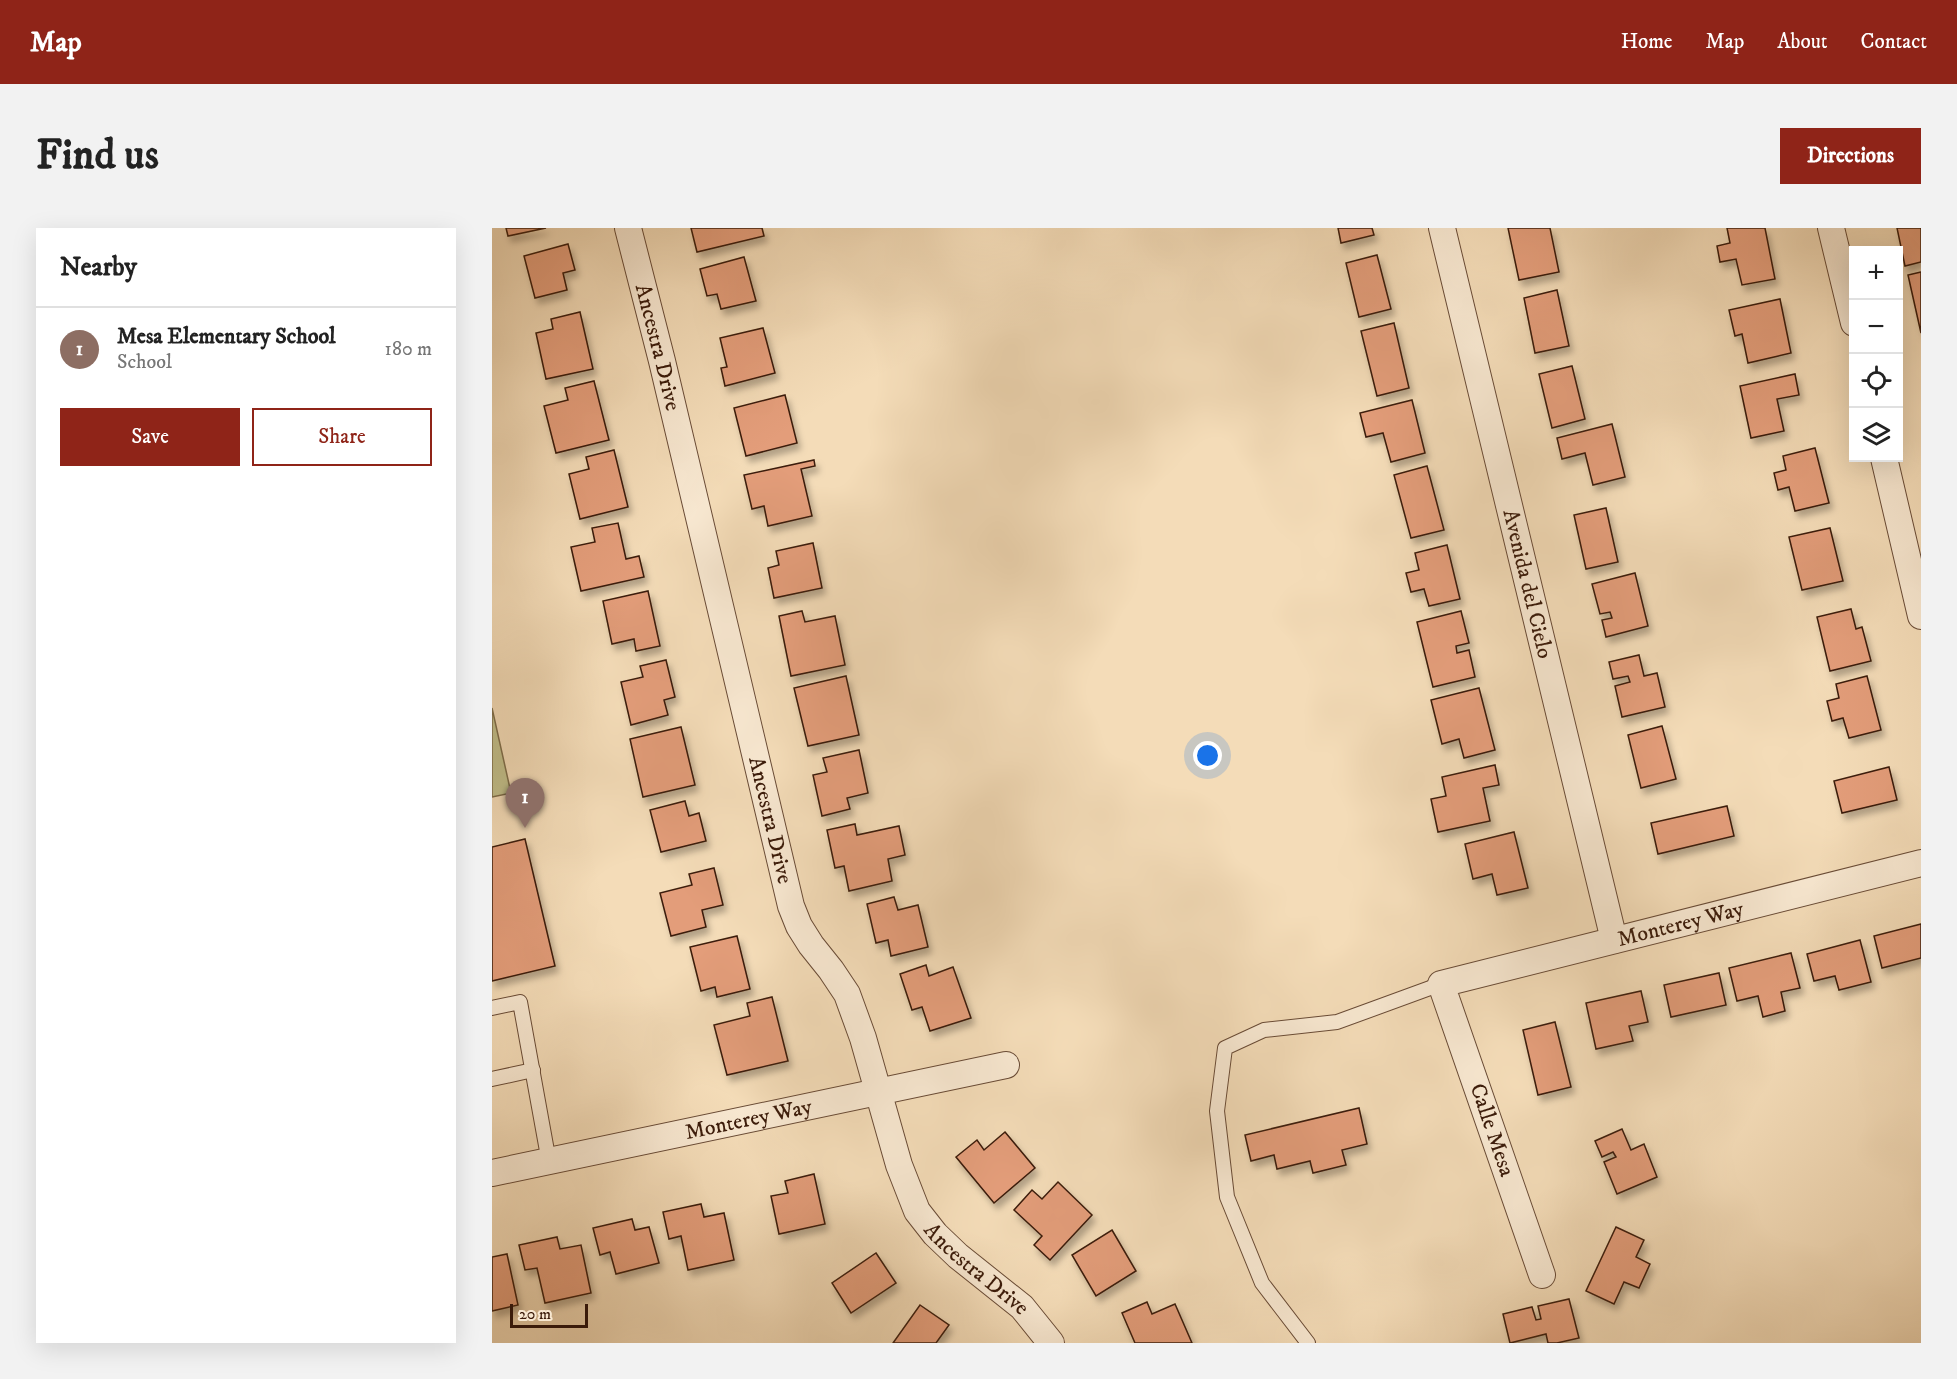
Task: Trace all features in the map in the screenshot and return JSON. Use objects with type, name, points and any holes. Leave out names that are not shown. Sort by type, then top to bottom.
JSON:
[{"type":"street","name":"Ancestra Drive","points":[[628,228],[662,361],[791,906],[799,926],[811,945],[847,994],[863,1038],[899,1166],[917,1211],[935,1234],[958,1256],[1022,1307],[1051,1343]]},
{"type":"street","name":"Avenida del Cielo","points":[[1442,228],[1614,940]]},
{"type":"street","points":[[1832,228],[1849,301]]},
{"type":"street","points":[[1885,462],[1921,616]]},
{"type":"street","name":"Monterey Way","points":[[1441,984],[1921,863]]},
{"type":"street","name":"Calle Mesa","points":[[1441,984],[1542,1275]]},
{"type":"street","name":"Monterey Way","points":[[492,1173],[1006,1065]]},
{"type":"lane","points":[[1308,1343],[1262,1283],[1227,1197],[1216,1111],[1225,1048],[1264,1030],[1337,1022],[1441,984]]},
{"type":"lane","points":[[492,1008],[520,1002],[549,1162]]},
{"type":"lane","points":[[492,1079],[532,1070]]},
{"type":"shaded area","points":[[492,708],[511,793],[492,797]]},
{"type":"building","points":[[506,228],[546,228],[508,236]]},
{"type":"building","points":[[691,228],[762,228],[764,236],[697,252]]},
{"type":"building","points":[[1338,228],[1372,228],[1374,235],[1341,243]]},
{"type":"building","points":[[1508,228],[1550,228],[1559,272],[1519,280]]},
{"type":"building","points":[[1727,228],[1765,228],[1775,279],[1742,285],[1736,259],[1720,262],[1717,246],[1730,243]]},
{"type":"building","points":[[1897,228],[1921,228],[1921,262],[1905,266],[1903,246],[1901,246]]},
{"type":"building","points":[[568,244],[575,270],[563,273],[567,290],[535,298],[524,256]]},
{"type":"building","points":[[1377,255],[1391,309],[1359,317],[1346,263]]},
{"type":"building","points":[[744,257],[756,301],[721,309],[717,294],[707,296],[700,269]]},
{"type":"building","points":[[1921,272],[1921,333],[1908,275]]},
{"type":"building","points":[[1557,290],[1569,346],[1535,353],[1524,298]]},
{"type":"building","points":[[1780,299],[1791,353],[1748,363],[1742,334],[1735,336],[1729,310]]},
{"type":"building","points":[[580,312],[593,369],[546,379],[536,333],[553,329],[551,319]]},
{"type":"building","points":[[1394,323],[1409,388],[1377,396],[1361,331]]},
{"type":"building","points":[[763,328],[775,373],[725,386],[721,368],[727,367],[720,338]]},
{"type":"building","points":[[1572,366],[1585,419],[1552,428],[1539,374]]},
{"type":"building","points":[[1795,374],[1799,395],[1777,399],[1784,431],[1751,438],[1740,386]]},
{"type":"building","points":[[594,381],[609,440],[556,453],[544,406],[568,400],[565,388]]},
{"type":"building","points":[[785,395],[797,443],[746,456],[734,408]]},
{"type":"building","points":[[1412,400],[1425,453],[1391,462],[1383,433],[1366,437],[1360,413]]},
{"type":"building","points":[[1612,424],[1625,477],[1593,485],[1585,453],[1562,459],[1557,438]]},
{"type":"building","points":[[1815,448],[1829,503],[1795,511],[1789,487],[1778,490],[1774,473],[1786,470],[1783,456]]},
{"type":"building","points":[[614,450],[628,507],[580,519],[569,474],[589,469],[586,457]]},
{"type":"building","points":[[814,460],[815,466],[801,469],[812,516],[768,526],[764,506],[752,509],[744,475]]},
{"type":"building","points":[[1427,466],[1444,530],[1411,538],[1394,475]]},
{"type":"building","points":[[1606,508],[1618,562],[1586,569],[1574,515]]},
{"type":"building","points":[[618,523],[626,559],[639,556],[644,577],[581,591],[571,547],[595,542],[592,528]]},
{"type":"building","points":[[1830,528],[1843,581],[1802,590],[1789,537]]},
{"type":"building","points":[[813,543],[822,588],[774,598],[768,568],[779,565],[776,551]]},
{"type":"building","points":[[1447,545],[1460,599],[1429,606],[1424,589],[1411,592],[1406,573],[1419,570],[1415,553]]},
{"type":"building","points":[[1635,573],[1648,626],[1606,637],[1602,620],[1612,618],[1610,612],[1600,614],[1592,584]]},
{"type":"building","points":[[648,591],[660,646],[636,651],[634,639],[612,644],[603,601]]},
{"type":"building","points":[[1851,609],[1856,629],[1862,627],[1871,661],[1830,671],[1817,617]]},
{"type":"building","points":[[802,611],[805,622],[835,616],[845,665],[791,676],[779,616]]},
{"type":"building","points":[[1461,611],[1469,643],[1456,646],[1457,653],[1469,650],[1475,677],[1433,687],[1417,622]]},
{"type":"building","points":[[1639,655],[1644,676],[1657,673],[1665,707],[1622,717],[1615,686],[1630,682],[1628,676],[1613,679],[1609,662]]},
{"type":"building","points":[[666,660],[675,697],[664,700],[668,715],[631,725],[621,682],[643,677],[640,666]]},
{"type":"building","points":[[846,676],[859,735],[808,746],[794,688]]},
{"type":"building","points":[[1867,676],[1881,730],[1849,738],[1843,718],[1832,721],[1827,701],[1839,698],[1836,684]]},
{"type":"building","points":[[1479,688],[1495,750],[1464,758],[1459,739],[1442,744],[1431,700]]},
{"type":"building","points":[[1662,726],[1676,779],[1641,788],[1628,735]]},
{"type":"building","points":[[681,727],[695,785],[643,797],[630,739]]},
{"type":"building","points":[[859,750],[868,793],[847,798],[850,809],[822,816],[813,775],[827,772],[823,758]]},
{"type":"building","points":[[1495,765],[1499,785],[1483,788],[1490,821],[1438,832],[1431,799],[1446,796],[1442,777]]},
{"type":"building","points":[[1889,767],[1897,800],[1842,813],[1834,781]]},
{"type":"building","points":[[685,801],[689,816],[699,813],[706,841],[661,852],[650,810]]},
{"type":"building","points":[[1727,806],[1734,836],[1658,854],[1651,823]]},
{"type":"building","points":[[855,824],[857,835],[899,826],[905,855],[888,859],[892,881],[849,891],[844,866],[835,868],[827,830]]},
{"type":"building","points":[[1514,832],[1528,888],[1497,895],[1492,874],[1473,879],[1465,844]]},
{"type":"building","points":[[525,839],[555,966],[492,981],[492,847]]},
{"type":"building","points":[[714,868],[723,905],[702,910],[706,927],[671,936],[660,893],[692,885],[689,874]]},
{"type":"building","points":[[894,897],[898,910],[918,905],[928,947],[891,956],[888,940],[876,943],[867,904]]},
{"type":"building","points":[[1921,924],[1921,958],[1882,968],[1874,936]]},
{"type":"building","points":[[737,936],[750,989],[717,997],[715,987],[701,991],[690,947]]},
{"type":"building","points":[[1860,940],[1871,982],[1839,990],[1835,976],[1814,981],[1807,954]]},
{"type":"building","points":[[1791,953],[1800,988],[1781,992],[1785,1011],[1763,1017],[1758,996],[1737,1001],[1729,968]]},
{"type":"building","points":[[926,965],[929,976],[953,967],[971,1018],[930,1031],[922,1007],[912,1010],[900,974]]},
{"type":"building","points":[[1719,973],[1726,1005],[1671,1017],[1664,985]]},
{"type":"building","points":[[1641,991],[1648,1022],[1629,1026],[1633,1041],[1596,1049],[1586,1003]]},
{"type":"building","points":[[772,997],[788,1061],[727,1075],[714,1025],[750,1016],[747,1003]]},
{"type":"building","points":[[1555,1022],[1571,1087],[1538,1095],[1523,1030]]},
{"type":"building","points":[[1359,1108],[1367,1144],[1342,1150],[1346,1165],[1313,1173],[1310,1161],[1277,1169],[1274,1155],[1251,1161],[1245,1135]]},
{"type":"building","points":[[1622,1129],[1631,1150],[1644,1144],[1657,1177],[1617,1194],[1604,1162],[1616,1157],[1613,1152],[1602,1157],[1595,1141]]},
{"type":"building","points":[[1005,1132],[1035,1168],[994,1203],[956,1157],[977,1140],[984,1150]]},
{"type":"building","points":[[814,1174],[825,1224],[779,1234],[771,1196],[788,1193],[785,1181]]},
{"type":"building","points":[[1058,1182],[1092,1215],[1050,1260],[1034,1245],[1042,1236],[1014,1210],[1032,1190],[1042,1199]]},
{"type":"building","points":[[701,1204],[704,1217],[724,1213],[734,1260],[688,1270],[681,1236],[669,1239],[663,1212]]},
{"type":"building","points":[[632,1219],[635,1230],[649,1227],[659,1263],[616,1274],[610,1252],[600,1255],[593,1228]]},
{"type":"building","points":[[1616,1227],[1644,1240],[1636,1257],[1650,1264],[1639,1288],[1624,1282],[1614,1304],[1586,1291]]},
{"type":"building","points":[[1112,1230],[1136,1271],[1096,1296],[1072,1255]]},
{"type":"building","points":[[557,1237],[560,1249],[581,1245],[591,1293],[545,1303],[537,1268],[525,1270],[519,1245]]},
{"type":"building","points":[[876,1253],[896,1283],[851,1313],[832,1283]]},
{"type":"building","points":[[507,1254],[518,1305],[492,1311],[492,1257]]},
{"type":"building","points":[[1569,1299],[1579,1338],[1548,1343],[1546,1334],[1510,1343],[1503,1314],[1532,1307],[1536,1320],[1541,1319],[1538,1306]]},
{"type":"building","points":[[1147,1302],[1152,1314],[1175,1304],[1192,1343],[1135,1343],[1122,1313]]},
{"type":"building","points":[[920,1305],[949,1325],[936,1343],[893,1343]]},
{"type":"place","name":"Mesa Elementary School","points":[[525,828]]}]
